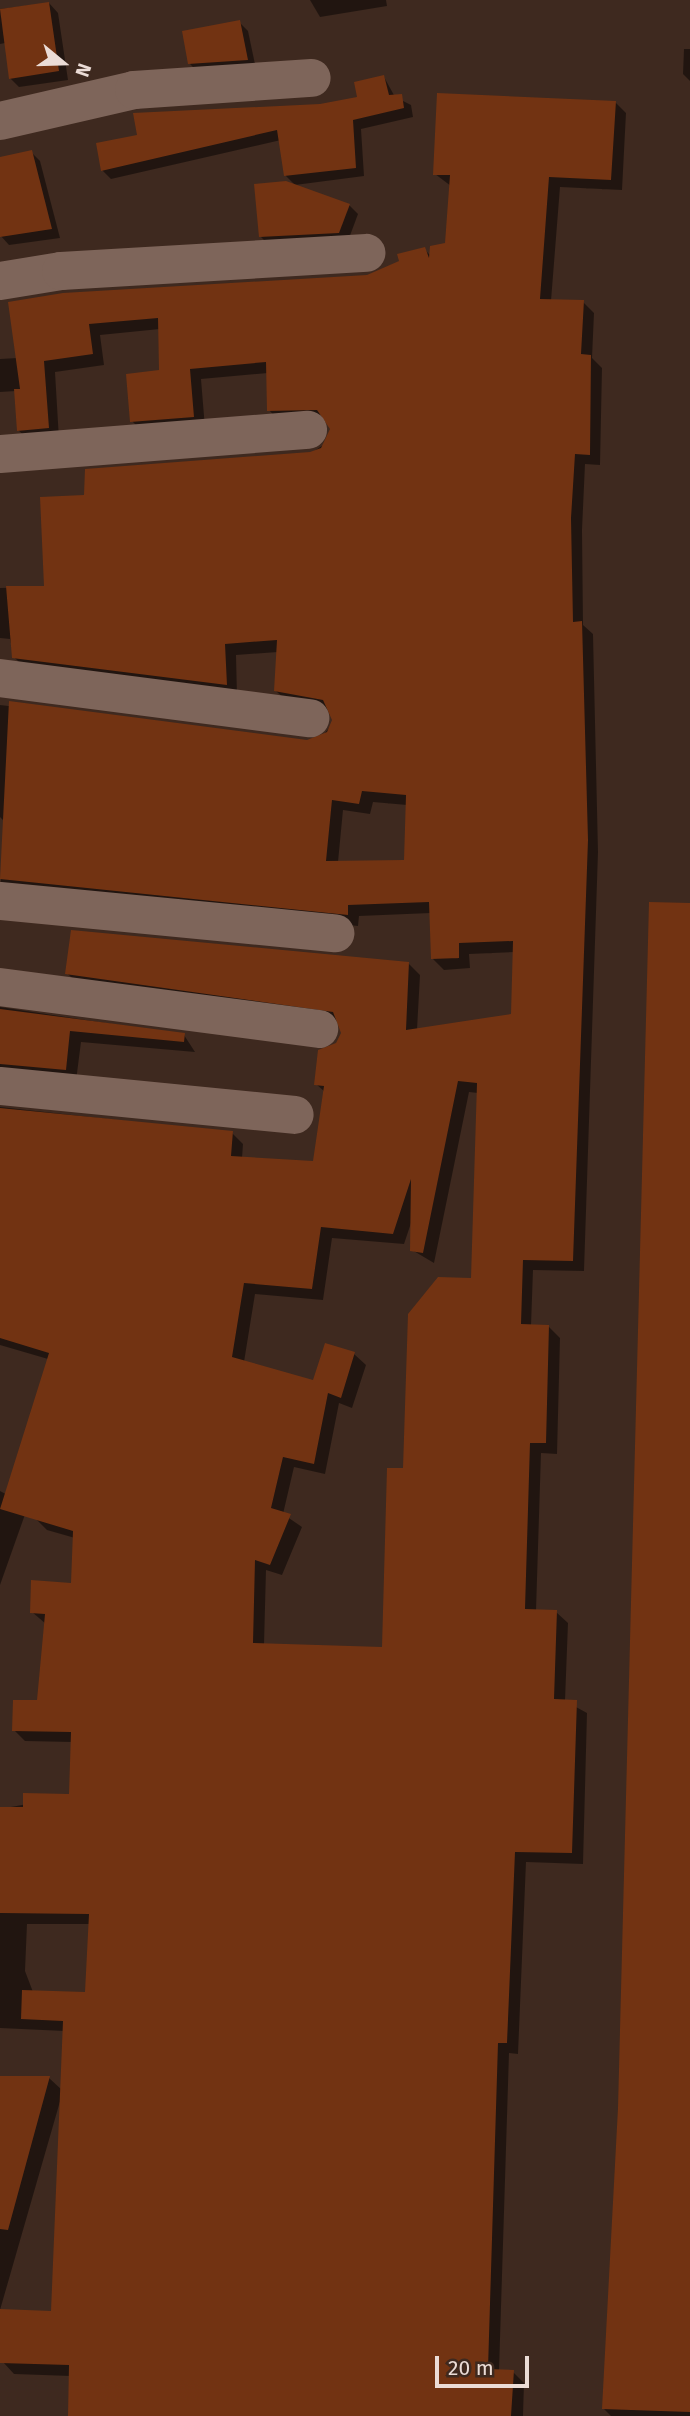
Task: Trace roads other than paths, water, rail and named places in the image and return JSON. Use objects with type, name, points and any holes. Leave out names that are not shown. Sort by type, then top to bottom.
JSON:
[{"type":"street","points":[[0,121],[134,90],[312,78]]},
{"type":"street","points":[[0,281],[61,271],[366,253]]},
{"type":"street","points":[[0,454],[308,430]]},
{"type":"street","points":[[0,678],[310,718]]},
{"type":"street","points":[[0,901],[335,933]]},
{"type":"street","points":[[0,987],[319,1029]]},
{"type":"street","points":[[0,1086],[295,1115]]}]
